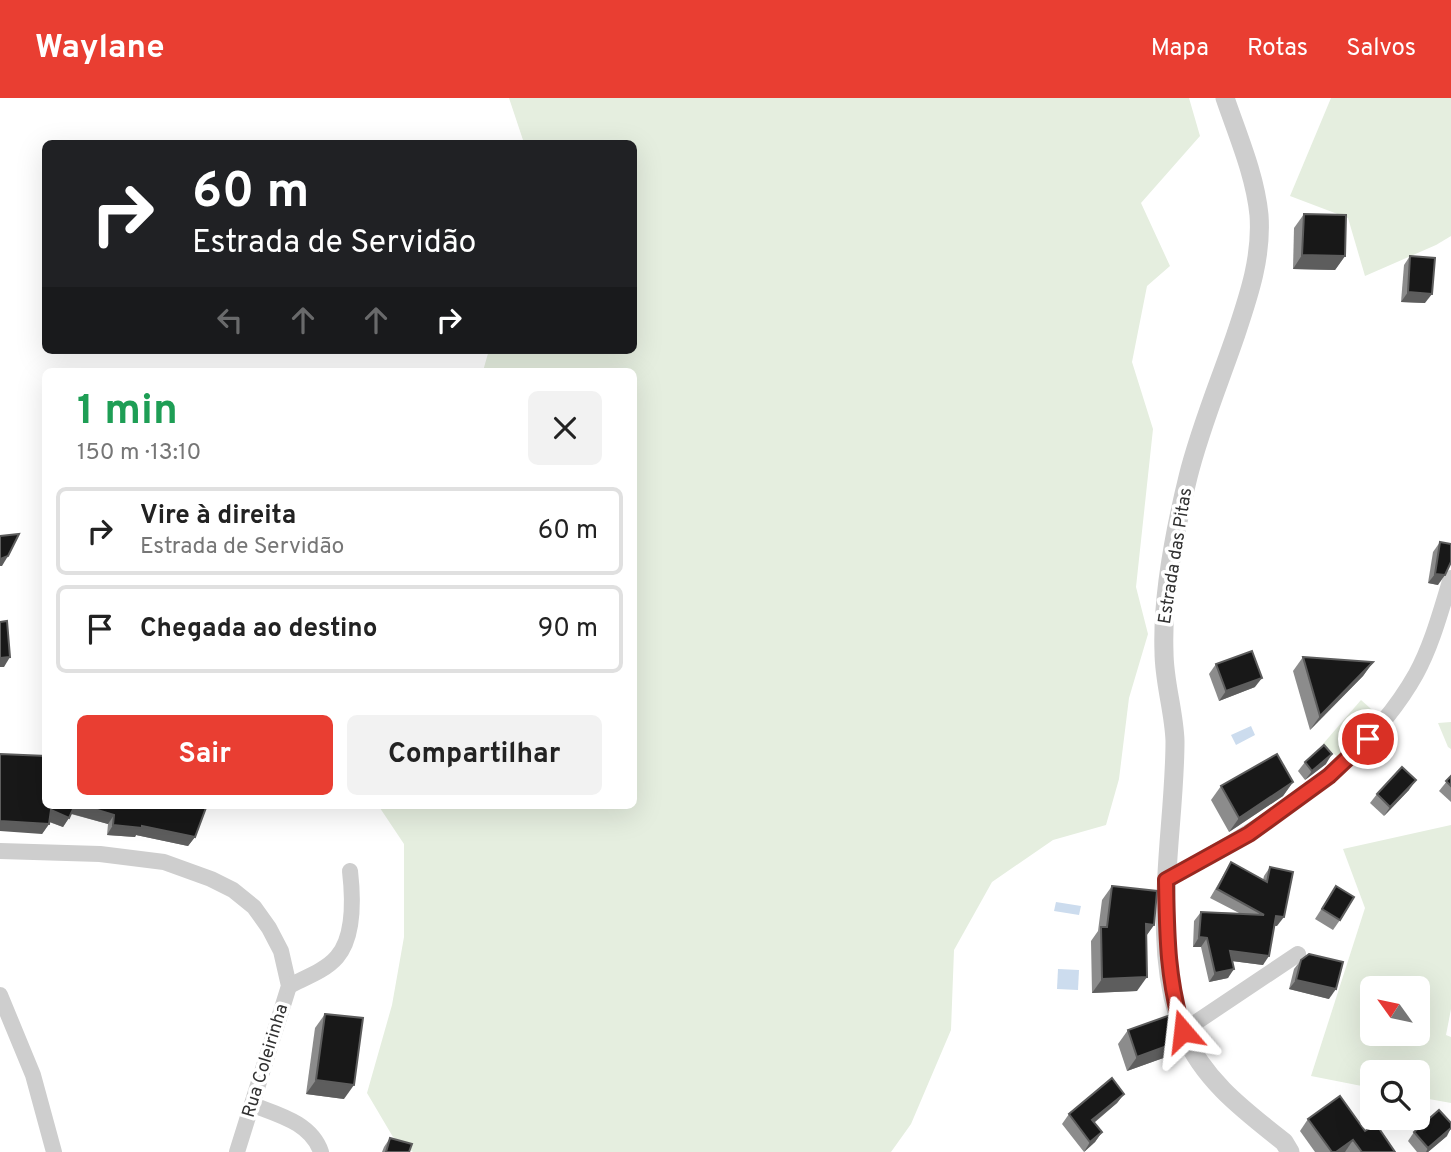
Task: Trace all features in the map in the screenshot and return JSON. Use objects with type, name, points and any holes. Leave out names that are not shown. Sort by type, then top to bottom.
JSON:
[{"type":"street","name":"Estrada das Pitas","points":[[1225,98],[1252,177],[1259,215],[1259,253],[1252,288],[1188,476],[1166,600],[1163,654],[1175,740],[1166,880],[1168,964],[1174,1001],[1193,1054],[1211,1079],[1284,1142],[1290,1152]]},
{"type":"street","points":[[1166,880],[1249,834],[1329,776],[1368,739],[1417,673],[1451,578]]},
{"type":"street","name":"Rua Coleirinha","points":[[0,851],[43,851],[143,858],[184,868],[211,879],[233,890],[254,907],[281,951],[289,986],[237,1152]]},
{"type":"street","points":[[289,986],[335,960],[346,945],[350,923],[350,871]]},
{"type":"street","points":[[1183,1031],[1298,954]]},
{"type":"street","points":[[0,995],[33,1075],[54,1152]]},
{"type":"street","points":[[253,1105],[298,1124],[310,1133],[321,1152]]},
{"type":"green space","points":[[509,98],[1189,98],[1200,136],[1141,203],[1170,266],[1147,286],[1132,362],[1153,429],[1136,587],[1148,634],[1129,698],[1119,779],[1106,825],[1053,840],[992,882],[954,950],[951,1030],[911,1124],[891,1152],[413,1152],[393,1137],[367,1093],[392,1005],[404,937],[404,844],[381,809],[637,809],[637,368],[484,368],[488,354],[637,354],[637,140],[523,140]]},
{"type":"green space","points":[[1331,98],[1451,98],[1451,236],[1365,276],[1348,218],[1290,196]]},
{"type":"green space","points":[[1361,700],[1379,716],[1341,760],[1323,744]]},
{"type":"green space","points":[[1451,722],[1451,749],[1438,723]]},
{"type":"green space","points":[[1451,825],[1451,1009],[1446,1035],[1451,1037],[1451,1103],[1430,1099],[1430,1060],[1360,1060],[1360,1086],[1311,1076],[1365,908],[1343,849]]},
{"type":"water","points":[[1251,726],[1255,735],[1236,745],[1231,735]]},
{"type":"water","points":[[1056,902],[1081,906],[1079,915],[1054,911]]},
{"type":"water","points":[[1058,969],[1079,970],[1078,990],[1057,989]]},
{"type":"building","points":[[1304,214],[1346,215],[1345,256],[1302,255]]},
{"type":"building","points":[[1410,256],[1435,258],[1432,294],[1408,292]]},
{"type":"building","points":[[19,534],[8,556],[0,559],[0,536]]},
{"type":"building","points":[[1440,542],[1451,544],[1451,562],[1445,575],[1435,574]]},
{"type":"building","points":[[7,621],[10,657],[0,658],[0,622]]},
{"type":"building","points":[[1252,651],[1262,678],[1226,691],[1216,664]]},
{"type":"building","points":[[1303,657],[1373,662],[1320,716]]},
{"type":"building","points":[[1324,745],[1332,754],[1312,771],[1305,762]]},
{"type":"building","points":[[0,754],[42,756],[42,809],[73,809],[69,818],[51,810],[49,824],[0,821]]},
{"type":"building","points":[[1277,754],[1293,782],[1239,818],[1221,786]]},
{"type":"building","points":[[1402,767],[1416,780],[1390,807],[1377,794]]},
{"type":"building","points":[[94,809],[206,809],[195,837],[142,826],[113,825],[114,815]]},
{"type":"building","points":[[1231,862],[1267,882],[1270,867],[1293,872],[1284,917],[1276,916],[1269,956],[1230,951],[1234,969],[1215,973],[1207,938],[1199,937],[1201,912],[1264,915],[1217,889]]},
{"type":"building","points":[[1112,886],[1157,891],[1154,925],[1146,924],[1147,977],[1102,979],[1101,927],[1107,927]]},
{"type":"building","points":[[1336,886],[1354,897],[1340,920],[1322,909]]},
{"type":"building","points":[[1309,954],[1343,962],[1336,989],[1296,980],[1301,960]]},
{"type":"building","points":[[1179,1012],[1189,1038],[1137,1057],[1128,1030]]},
{"type":"building","points":[[325,1014],[363,1018],[354,1085],[316,1080]]},
{"type":"building","points":[[1112,1078],[1124,1094],[1092,1120],[1102,1132],[1090,1142],[1069,1114]]},
{"type":"building","points":[[1340,1096],[1360,1124],[1360,1130],[1380,1130],[1395,1152],[1362,1152],[1353,1140],[1332,1152],[1308,1119]]},
{"type":"building","points":[[1439,1110],[1451,1123],[1451,1128],[1428,1148],[1414,1132],[1430,1130],[1430,1118]]},
{"type":"building","points":[[390,1138],[412,1144],[409,1152],[386,1152]]},
{"type":"route","points":[[1183,1031],[1174,1001],[1168,964],[1166,880],[1249,834],[1329,776],[1368,739]]}]
